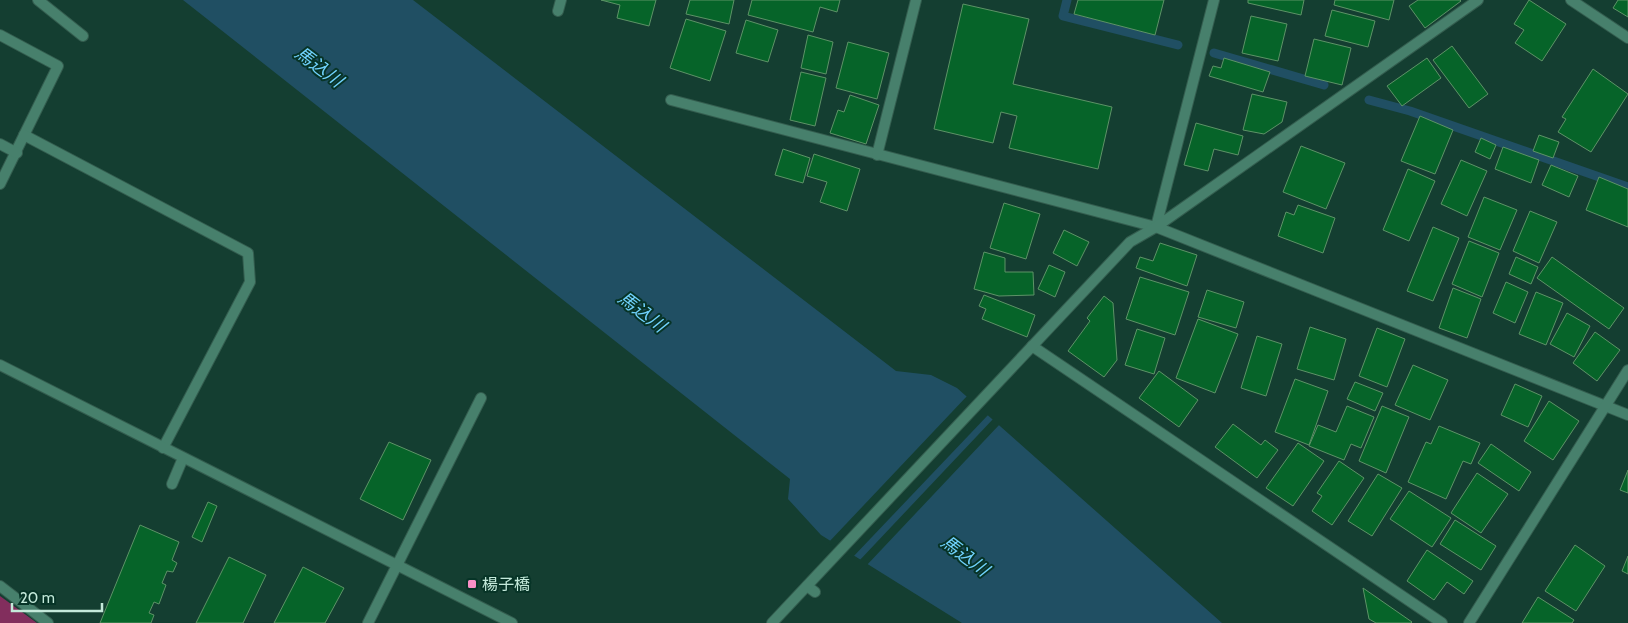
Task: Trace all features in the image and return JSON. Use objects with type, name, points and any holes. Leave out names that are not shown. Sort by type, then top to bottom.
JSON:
[{"type":"street","points":[[38,0],[83,36]]},
{"type":"street","points":[[558,11],[561,0]]},
{"type":"street","points":[[876,155],[916,0]]},
{"type":"street","points":[[1156,227],[1214,0]]},
{"type":"street","points":[[772,623],[811,589],[817,575],[1130,242],[1156,227],[1478,0]]},
{"type":"street","points":[[1571,0],[1628,38]]},
{"type":"street","points":[[0,34],[58,66],[17,153],[0,184]]},
{"type":"street","points":[[671,100],[1156,227],[1628,415]]},
{"type":"street","points":[[24,136],[248,253],[250,282],[163,448]]},
{"type":"street","points":[[0,144],[17,153]]},
{"type":"street","points":[[1032,346],[1442,623]]},
{"type":"street","points":[[0,365],[512,623]]},
{"type":"street","points":[[1469,623],[1604,405],[1628,370]]},
{"type":"street","points":[[368,623],[399,565],[481,398]]},
{"type":"street","points":[[172,484],[183,458]]},
{"type":"street","points":[[0,586],[48,623]]},
{"type":"shaded area","points":[[0,596],[37,623],[0,623]]},
{"type":"water","name":"馬込川","points":[[183,0],[413,0],[896,371],[931,375],[957,388],[1222,623],[962,623],[821,535],[788,499],[790,479]]},
{"type":"pier","points":[[968,395],[989,414],[852,558],[828,543]]},
{"type":"pier","points":[[994,418],[1000,424],[866,566],[858,562]]},
{"type":"building","points":[[601,0],[656,0],[649,26],[617,18],[620,5]]},
{"type":"building","points":[[690,0],[734,0],[729,24],[686,14]]},
{"type":"building","points":[[752,0],[840,0],[837,12],[820,7],[813,32],[748,15]]},
{"type":"building","points":[[1078,0],[1164,0],[1155,35],[1074,14]]},
{"type":"building","points":[[1248,0],[1304,0],[1301,15],[1248,3]]},
{"type":"building","points":[[1335,0],[1394,0],[1389,20],[1334,5]]},
{"type":"building","points":[[1418,0],[1461,1],[1425,28],[1409,6]]},
{"type":"building","points":[[1529,0],[1566,24],[1542,61],[1515,43],[1524,30],[1514,24]]},
{"type":"building","points":[[1618,0],[1628,0],[1628,17],[1613,8]]},
{"type":"building","points":[[963,4],[1029,19],[1013,84],[1112,107],[1098,169],[1009,148],[1017,116],[1001,112],[993,143],[934,129]]},
{"type":"building","points":[[1332,10],[1375,21],[1368,47],[1325,36]]},
{"type":"building","points":[[1251,16],[1287,24],[1278,61],[1242,53]]},
{"type":"building","points":[[686,19],[726,31],[710,81],[670,68]]},
{"type":"building","points":[[746,20],[778,30],[768,62],[736,53]]},
{"type":"building","points":[[808,35],[833,42],[826,74],[801,68]]},
{"type":"building","points":[[1314,39],[1351,48],[1342,85],[1305,76]]},
{"type":"building","points":[[848,42],[889,53],[877,99],[836,88]]},
{"type":"building","points":[[1452,46],[1488,94],[1469,108],[1433,60]]},
{"type":"building","points":[[1224,58],[1270,72],[1263,92],[1209,76],[1213,66],[1221,68]]},
{"type":"building","points":[[1427,58],[1441,78],[1402,106],[1387,86]]},
{"type":"building","points":[[1593,69],[1628,94],[1591,152],[1558,132],[1566,119],[1562,117]]},
{"type":"building","points":[[801,72],[826,78],[815,126],[790,120]]},
{"type":"building","points":[[1252,94],[1287,102],[1282,122],[1264,134],[1243,130]]},
{"type":"building","points":[[850,95],[879,105],[866,144],[830,133],[838,110],[844,112]]},
{"type":"building","points":[[1420,116],[1453,130],[1435,174],[1401,161]]},
{"type":"building","points":[[1196,123],[1243,136],[1238,155],[1214,149],[1208,171],[1184,165]]},
{"type":"building","points":[[1539,135],[1559,142],[1553,158],[1533,151]]},
{"type":"building","points":[[1481,138],[1496,145],[1490,159],[1475,152]]},
{"type":"building","points":[[1301,146],[1345,163],[1326,209],[1283,192]]},
{"type":"building","points":[[1503,147],[1539,160],[1531,183],[1495,169]]},
{"type":"building","points":[[783,149],[810,158],[803,183],[775,175]]},
{"type":"building","points":[[814,154],[860,169],[847,211],[820,202],[827,182],[807,176]]},
{"type":"building","points":[[1461,160],[1487,171],[1467,216],[1441,204]]},
{"type":"building","points":[[1551,165],[1578,176],[1569,197],[1542,185]]},
{"type":"building","points":[[1408,169],[1435,181],[1409,241],[1383,230]]},
{"type":"building","points":[[1599,177],[1628,189],[1628,227],[1586,210]]},
{"type":"building","points":[[1484,197],[1517,210],[1500,250],[1468,237]]},
{"type":"building","points":[[1004,203],[1040,214],[1026,259],[990,248]]},
{"type":"building","points":[[1298,205],[1335,218],[1323,253],[1278,236],[1286,212],[1294,215]]},
{"type":"building","points":[[1530,211],[1557,222],[1539,263],[1513,251]]},
{"type":"building","points":[[1433,227],[1459,238],[1433,301],[1407,291]]},
{"type":"building","points":[[1064,230],[1089,242],[1077,266],[1053,253]]},
{"type":"building","points":[[1469,241],[1499,253],[1482,297],[1452,284]]},
{"type":"building","points":[[1160,243],[1197,255],[1187,286],[1136,268],[1140,257],[1153,261]]},
{"type":"building","points":[[984,252],[1005,258],[1005,272],[1033,272],[1034,295],[999,296],[974,289]]},
{"type":"building","points":[[1516,257],[1538,267],[1531,284],[1509,274]]},
{"type":"building","points":[[1552,257],[1624,308],[1609,329],[1537,278]]},
{"type":"building","points":[[1049,265],[1065,272],[1055,297],[1038,289]]},
{"type":"building","points":[[1140,277],[1189,292],[1175,335],[1126,319]]},
{"type":"building","points":[[1506,282],[1528,292],[1515,323],[1493,313]]},
{"type":"building","points":[[1453,288],[1481,299],[1467,338],[1439,328]]},
{"type":"building","points":[[1207,290],[1244,302],[1236,328],[1198,317]]},
{"type":"building","points":[[1536,292],[1563,303],[1546,345],[1519,334]]},
{"type":"building","points":[[984,295],[1035,315],[1027,337],[982,319],[986,309],[979,306]]},
{"type":"building","points":[[1104,296],[1113,303],[1117,360],[1104,377],[1068,351],[1090,321],[1087,318]]},
{"type":"building","points":[[1567,313],[1590,326],[1574,357],[1550,344]]},
{"type":"building","points":[[1198,319],[1238,334],[1215,393],[1176,378]]},
{"type":"building","points":[[1310,327],[1346,339],[1334,380],[1297,369]]},
{"type":"building","points":[[1377,328],[1405,339],[1387,387],[1359,376]]},
{"type":"building","points":[[1137,329],[1165,338],[1154,374],[1125,365]]},
{"type":"building","points":[[1595,332],[1620,350],[1597,381],[1573,363]]},
{"type":"building","points":[[1257,336],[1282,344],[1266,396],[1241,388]]},
{"type":"building","points":[[1413,365],[1448,380],[1430,420],[1395,405]]},
{"type":"building","points":[[1159,371],[1198,400],[1179,427],[1139,398]]},
{"type":"building","points":[[1295,379],[1328,391],[1309,445],[1275,432]]},
{"type":"building","points":[[1355,382],[1383,393],[1375,411],[1347,399]]},
{"type":"building","points":[[1515,384],[1542,396],[1528,427],[1501,415]]},
{"type":"building","points":[[1549,401],[1579,421],[1553,460],[1524,441]]},
{"type":"building","points":[[1347,406],[1374,417],[1361,448],[1351,444],[1344,460],[1309,446],[1318,425],[1336,432]]},
{"type":"building","points":[[1382,406],[1409,417],[1386,473],[1359,461]]},
{"type":"building","points":[[1233,424],[1261,445],[1265,440],[1278,450],[1257,478],[1215,447]]},
{"type":"building","points":[[1439,426],[1480,443],[1471,464],[1463,461],[1446,499],[1408,482],[1426,442],[1431,444]]},
{"type":"building","points":[[389,442],[431,460],[403,520],[360,499]]},
{"type":"building","points":[[1298,443],[1324,461],[1293,506],[1266,488]]},
{"type":"building","points":[[1491,444],[1531,472],[1519,491],[1478,463]]},
{"type":"building","points":[[1339,461],[1364,478],[1332,525],[1312,511],[1322,496],[1317,493]]},
{"type":"building","points":[[1628,470],[1628,493],[1620,490]]},
{"type":"building","points":[[1477,473],[1508,494],[1481,533],[1451,513]]},
{"type":"building","points":[[1378,474],[1402,488],[1372,536],[1348,521]]},
{"type":"building","points":[[1409,491],[1451,518],[1432,547],[1390,519]]},
{"type":"building","points":[[208,502],[217,506],[202,542],[192,537]]},
{"type":"building","points":[[1455,520],[1496,546],[1481,570],[1440,544]]},
{"type":"building","points":[[140,525],[179,542],[172,560],[177,563],[173,572],[167,571],[162,583],[166,585],[159,604],[154,602],[149,613],[154,615],[151,623],[100,623]]},
{"type":"building","points":[[1575,545],[1605,566],[1576,611],[1545,591]]},
{"type":"building","points":[[1427,550],[1473,581],[1464,594],[1447,582],[1434,600],[1407,581]]},
{"type":"building","points":[[1628,556],[1628,574],[1622,571]]},
{"type":"building","points":[[229,557],[266,575],[243,623],[196,623]]},
{"type":"building","points":[[303,567],[344,588],[325,623],[274,623]]},
{"type":"building","points":[[1363,588],[1412,622],[1376,623],[1369,619]]},
{"type":"building","points":[[1538,597],[1574,620],[1572,623],[1522,623]]},
{"type":"waterway","points":[[1067,0],[1063,16],[1178,45]]},
{"type":"waterway","points":[[1214,53],[1324,85]]},
{"type":"waterway","points":[[1369,100],[1410,111],[1628,187]]},
{"type":"place","name":"楊子橋","points":[[472,584]]}]
